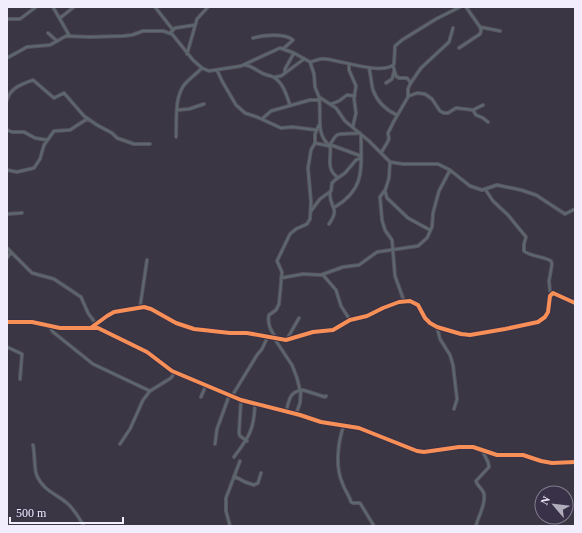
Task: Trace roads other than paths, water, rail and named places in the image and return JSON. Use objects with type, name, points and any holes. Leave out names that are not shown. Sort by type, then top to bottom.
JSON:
[{"type":"street","points":[[7,19],[20,19],[36,7]]},
{"type":"street","points":[[53,7],[69,36]]},
{"type":"street","points":[[60,18],[74,7]]},
{"type":"street","points":[[155,7],[173,30]]},
{"type":"street","points":[[187,54],[193,38],[197,19],[208,7]]},
{"type":"street","points":[[411,83],[407,78],[398,78],[394,72],[394,48],[397,44],[436,19],[458,7]]},
{"type":"street","points":[[459,48],[480,34],[481,31],[480,27],[466,7]]},
{"type":"street","points":[[170,33],[173,30],[195,25]]},
{"type":"street","points":[[480,27],[500,31]]},
{"type":"street","points":[[409,96],[408,89],[411,83],[421,68],[426,65],[435,54],[449,42],[453,28]]},
{"type":"street","points":[[7,58],[27,47],[50,44],[63,37],[123,36],[132,35],[143,30],[163,31],[170,33],[187,54],[202,68],[210,71],[244,65],[278,49],[294,52],[310,62],[323,58],[369,68],[386,68],[393,66]]},
{"type":"street","points":[[48,33],[56,41]]},
{"type":"street","points":[[253,38],[263,36],[288,36],[293,40],[283,49]]},
{"type":"street","points":[[285,72],[285,69],[294,52]]},
{"type":"street","points":[[273,77],[280,76],[304,59]]},
{"type":"street","points":[[296,414],[300,403],[300,390],[297,378],[292,364],[270,328],[268,318],[278,306],[280,278],[282,272],[277,261],[285,243],[293,231],[309,222],[311,212],[308,168],[311,152],[315,143],[316,130],[319,125],[321,110],[320,99],[315,87],[314,74],[310,62]]},
{"type":"street","points":[[349,63],[349,70],[356,86],[356,112],[353,126]]},
{"type":"street","points":[[244,65],[253,67],[261,73],[273,77],[282,84],[290,105]]},
{"type":"street","points":[[176,137],[177,110],[180,91],[202,68]]},
{"type":"street","points":[[369,68],[374,92],[378,100],[390,112],[397,115]]},
{"type":"street","points":[[217,70],[236,105],[246,113],[281,128],[293,127],[316,130]]},
{"type":"street","points":[[386,83],[392,79],[394,72]]},
{"type":"street","points":[[7,100],[12,89],[33,80],[54,98],[64,93],[87,119],[112,133],[115,137],[134,144],[150,144]]},
{"type":"street","points":[[381,153],[389,139],[388,133],[409,96],[417,93],[425,94],[432,99],[442,113],[448,113],[456,108],[473,110],[483,105]]},
{"type":"street","points":[[331,104],[339,101],[346,95],[355,96]]},
{"type":"street","points":[[262,119],[271,110],[320,99],[336,108],[345,121],[353,126],[374,145],[390,162],[403,164],[434,163],[450,170],[475,189],[503,186],[536,195],[565,214],[575,210]]},
{"type":"street","points":[[177,110],[189,109],[204,104]]},
{"type":"street","points":[[473,110],[476,115],[488,122]]},
{"type":"street","points":[[7,170],[17,172],[34,168],[40,159],[47,140],[54,131],[70,130],[87,119]]},
{"type":"street","points":[[319,125],[323,138],[330,145],[332,153],[330,168],[338,178]]},
{"type":"street","points":[[7,130],[12,132],[24,132],[35,138],[47,140]]},
{"type":"street","points":[[330,145],[336,136],[340,134],[361,134]]},
{"type":"street","points":[[334,207],[346,200],[357,186],[360,178],[361,134]]},
{"type":"street","points":[[315,143],[330,145],[361,157]]},
{"type":"street","points":[[328,224],[333,217],[334,207],[330,200],[332,183],[345,173],[356,160],[361,157]]},
{"type":"street","points":[[390,162],[389,178],[385,190],[380,197],[382,206],[381,216],[385,230],[392,240],[395,276],[404,301]]},
{"type":"street","points":[[280,278],[303,274],[315,276],[323,275],[343,267],[359,265],[377,252],[418,246],[423,242],[431,230],[439,191],[450,170]]},
{"type":"street","points":[[485,189],[493,201],[508,215],[526,237],[524,251],[541,256],[551,261],[550,291],[575,303]]},
{"type":"street","points":[[385,190],[387,198],[405,215],[431,230]]},
{"type":"street","points":[[311,212],[320,199],[330,192]]},
{"type":"street","points":[[7,214],[22,212]]},
{"type":"street","points":[[7,248],[32,273],[54,279],[80,297],[88,313],[96,324]]},
{"type":"street","points":[[7,258],[11,252]]},
{"type":"street","points":[[140,307],[147,260]]},
{"type":"street","points":[[323,275],[336,290],[341,306],[350,320]]},
{"type":"street","points":[[92,328],[114,312],[140,307],[151,309],[176,323],[194,329],[230,334],[247,333],[286,340],[313,332],[333,330],[350,320],[367,316],[383,308],[404,301],[410,301],[417,303],[427,321],[437,327],[466,335],[534,324],[545,317],[550,309],[550,296],[553,293]]},
{"type":"street","points":[[286,340],[299,318]]},
{"type":"street","points":[[7,322],[32,322],[60,328],[100,329],[147,352],[175,372],[241,400],[321,422],[344,425],[366,431],[420,452],[466,447],[497,455],[523,455],[552,463],[575,462]]},
{"type":"street","points":[[49,326],[53,332],[68,342],[90,362],[150,391]]},
{"type":"street","points":[[437,327],[440,339],[450,355],[453,365],[457,399],[454,409]]},
{"type":"street","points":[[215,444],[217,429],[231,396],[262,349],[268,336]]},
{"type":"street","points":[[7,347],[22,354],[20,378]]},
{"type":"street","points":[[120,444],[130,429],[143,400],[150,391],[171,378],[175,372]]},
{"type":"street","points":[[201,397],[206,385]]},
{"type":"street","points":[[300,390],[326,396]]},
{"type":"street","points":[[286,412],[290,397],[300,390]]},
{"type":"street","points":[[241,400],[239,433],[240,436],[247,441]]},
{"type":"street","points":[[234,457],[247,441],[253,422],[254,404]]},
{"type":"street","points":[[344,425],[338,444],[338,463],[341,480],[351,502],[361,503],[374,526]]},
{"type":"street","points":[[33,446],[36,459],[36,474],[39,481],[45,488],[67,504],[84,526]]},
{"type":"street","points":[[476,526],[483,505],[484,496],[483,491],[476,481],[488,467],[488,462],[482,450]]},
{"type":"street","points":[[230,526],[225,503],[240,461]]},
{"type":"street","points":[[234,476],[254,486],[258,483],[261,473]]}]
